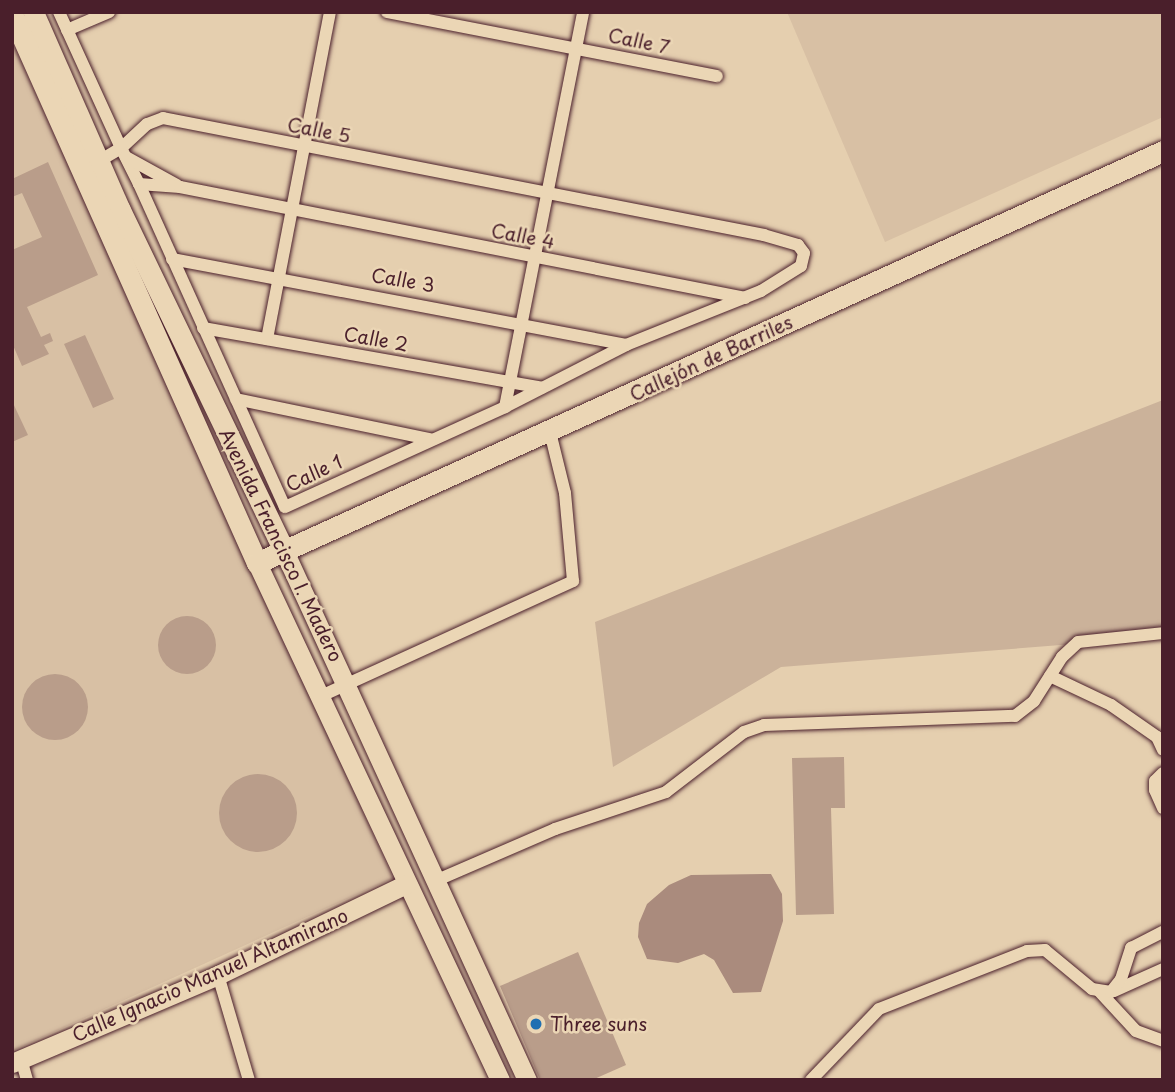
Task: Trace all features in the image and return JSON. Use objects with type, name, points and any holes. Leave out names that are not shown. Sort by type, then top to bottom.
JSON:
[{"type":"main road","name":"Avenida Francisco I. Madero","points":[[33,12],[91,166],[257,563],[500,1080]]},
{"type":"main road","name":"Avenida Francisco I. Madero","points":[[12,13],[285,553],[348,684],[527,1080]]},
{"type":"main road","name":"Callejón de Barriles","points":[[257,563],[285,553],[1163,152]]},
{"type":"main road","name":"Calle Ignacio Manuel Altamirano","points":[[17,1061],[218,975],[406,884]]},
{"type":"street","name":"Calle 1","points":[[59,12],[285,508],[430,439],[505,407],[626,345],[746,298],[801,266],[804,253]]},
{"type":"street","points":[[67,30],[109,12]]},
{"type":"street","points":[[267,339],[330,12]]},
{"type":"street","name":"Calle 7","points":[[387,12],[717,76]]},
{"type":"street","points":[[505,407],[583,12]]},
{"type":"street","name":"Calle 5","points":[[91,166],[124,153],[148,124],[163,118],[547,195],[764,235],[798,245],[804,253]]},
{"type":"street","name":"Calle 4","points":[[124,153],[180,187]]},
{"type":"street","name":"Calle 4","points":[[139,184],[180,187],[746,298]]},
{"type":"street","name":"Calle 3","points":[[172,259],[521,322],[626,345]]},
{"type":"street","name":"Calle 2","points":[[203,328],[542,388]]},
{"type":"street","points":[[236,399],[430,439]]},
{"type":"street","points":[[321,696],[573,581],[565,493],[550,432]]},
{"type":"street","points":[[435,881],[607,810],[666,792],[744,732],[764,725],[1015,716],[1034,701],[1062,657],[1079,642],[1163,633]]},
{"type":"street","points":[[1050,676],[1111,705],[1157,737],[1163,750]]},
{"type":"street","points":[[1163,773],[1155,781],[1155,790],[1163,808]]},
{"type":"street","points":[[1105,991],[1121,979],[1131,947],[1163,932]]},
{"type":"street","points":[[811,1080],[879,1009],[1027,951],[1045,950],[1105,991],[1136,1031],[1163,1041]]},
{"type":"street","points":[[1105,991],[1163,969]]},
{"type":"street","points":[[218,975],[249,1080]]},
{"type":"street","points":[[17,1061],[27,1080]]},
{"type":"shaded area","points":[[787,12],[1163,12],[1163,117],[885,242]]},
{"type":"shaded area","points":[[12,42],[393,878],[12,1051]]},
{"type":"shaded area","points":[[1163,400],[1163,637],[781,667],[613,767],[595,622]]},
{"type":"shaded area","points":[[771,874],[782,894],[783,921],[761,992],[733,993],[714,960],[704,954],[678,963],[647,959],[638,937],[639,923],[647,904],[669,885],[691,875]]},
{"type":"building","points":[[48,162],[98,275],[27,307],[41,337],[50,333],[53,341],[44,345],[49,354],[22,366],[12,343],[12,250],[42,237],[22,193],[12,197],[12,179]]},
{"type":"building","points":[[85,335],[114,399],[93,408],[64,344]]},
{"type":"building","points":[[12,401],[28,435],[12,442]]},
{"type":"building","points":[[181,616],[193,616],[208,624],[216,639],[216,651],[208,666],[193,674],[181,674],[166,666],[158,651],[158,639],[166,624]]},
{"type":"building","points":[[55,674],[68,677],[78,684],[85,694],[88,707],[85,720],[78,730],[68,737],[55,740],[42,737],[32,730],[25,720],[22,707],[25,694],[32,684],[42,677]]},
{"type":"building","points":[[844,757],[845,808],[831,808],[834,914],[796,915],[792,758]]},
{"type":"building","points":[[258,774],[273,777],[286,785],[294,798],[297,813],[294,828],[286,841],[273,849],[258,852],[243,849],[230,841],[222,828],[219,813],[222,798],[230,785],[243,777]]},
{"type":"building","points":[[578,952],[626,1065],[592,1080],[540,1080],[500,986]]},
{"type":"place","name":"Three suns","points":[[536,1024]]}]
